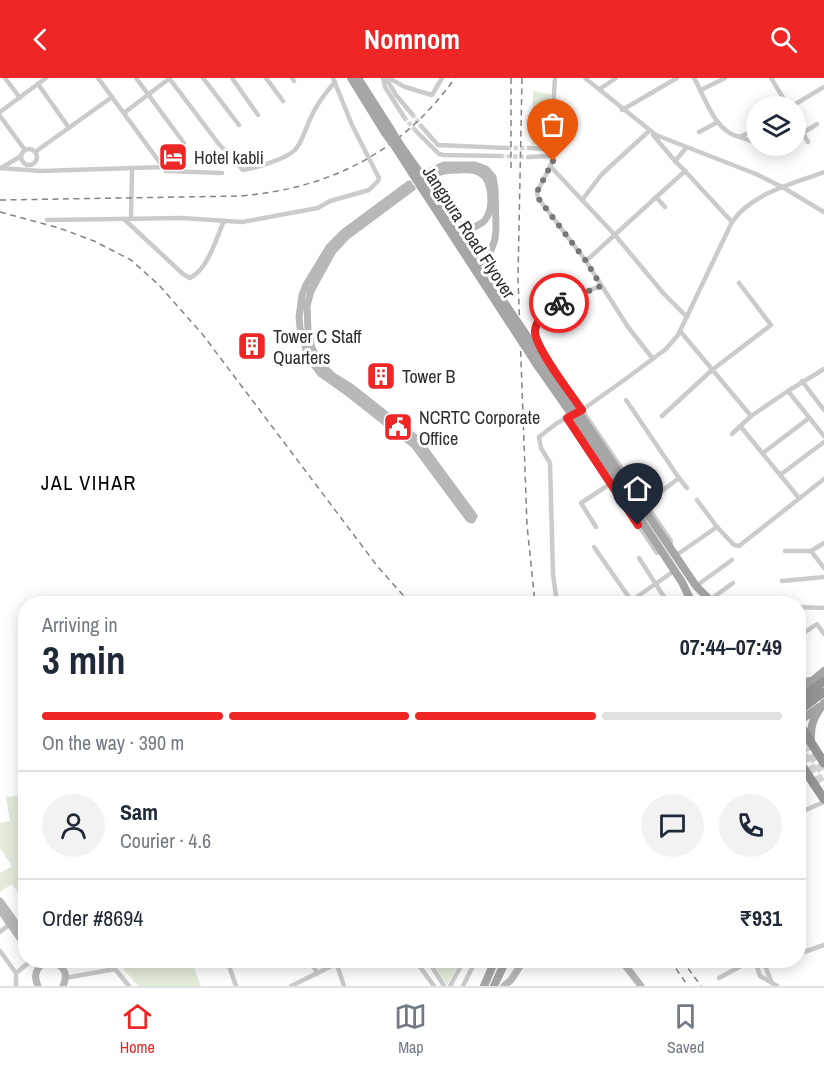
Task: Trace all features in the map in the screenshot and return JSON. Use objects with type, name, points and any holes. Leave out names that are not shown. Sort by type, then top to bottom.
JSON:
[{"type":"highway","points":[[806,695],[824,681]]},
{"type":"highway","points":[[806,705],[824,692]]},
{"type":"highway","points":[[806,734],[824,763]]},
{"type":"highway","points":[[806,774],[824,800]]},
{"type":"main road","name":"Jangpura Road Flyover","points":[[351,78],[401,157],[664,547]]},
{"type":"main road","name":"Jangpura Road Flyover","points":[[358,78],[664,547]]},
{"type":"main road","points":[[429,174],[449,170],[472,170],[484,171],[493,177],[495,239],[487,262],[490,282]]},
{"type":"main road","points":[[431,191],[441,198],[460,224],[474,227],[485,220],[490,207],[490,188],[484,171]]},
{"type":"main road","points":[[410,186],[346,237],[333,251],[311,291],[307,306],[308,331],[312,348],[321,364],[333,376],[351,387],[418,441],[474,516],[472,520],[414,445],[321,374],[308,357],[300,328],[302,296],[329,246],[344,232],[410,186]]},
{"type":"main road","points":[[664,547],[675,556],[705,596]]},
{"type":"main road","points":[[664,547],[674,571],[693,596]]},
{"type":"main road","points":[[682,582],[689,596]]},
{"type":"main road","points":[[806,686],[824,671]]},
{"type":"main road","points":[[806,682],[811,681]]},
{"type":"main road","points":[[811,681],[824,703]]},
{"type":"main road","points":[[806,716],[824,703]]},
{"type":"main road","points":[[811,741],[809,730],[811,722],[824,703]]},
{"type":"main road","points":[[0,901],[18,927]]},
{"type":"main road","points":[[0,910],[18,936]]},
{"type":"main road","points":[[38,986],[36,976],[40,968]]},
{"type":"main road","points":[[62,968],[65,978],[63,986]]},
{"type":"main road","points":[[484,986],[492,968]]},
{"type":"main road","points":[[494,986],[502,968]]},
{"type":"main road","points":[[504,986],[520,968]]},
{"type":"main road","points":[[627,968],[641,986]]},
{"type":"street","points":[[5,78],[20,98]]},
{"type":"street","points":[[25,150],[0,114],[46,78]]},
{"type":"street","points":[[98,78],[165,169]]},
{"type":"street","points":[[136,78],[184,143]]},
{"type":"street","points":[[124,113],[170,78],[218,143],[243,170],[253,169],[289,154],[301,142],[323,94],[334,80]]},
{"type":"street","points":[[202,78],[239,125]]},
{"type":"street","points":[[232,78],[258,115]]},
{"type":"street","points":[[266,78],[283,101]]},
{"type":"street","points":[[386,78],[405,87],[432,95],[442,78]]},
{"type":"street","points":[[386,78],[396,95],[412,114]]},
{"type":"street","points":[[386,78],[385,87],[404,117]]},
{"type":"street","points":[[555,78],[550,149],[550,156],[553,159],[537,192],[538,198],[586,261],[628,327],[653,359]]},
{"type":"street","points":[[585,78],[600,88],[622,110],[649,131],[732,222]]},
{"type":"street","points":[[603,78],[607,84]]},
{"type":"street","points":[[600,88],[616,78]]},
{"type":"street","points":[[622,110],[677,78]]},
{"type":"street","points":[[694,78],[718,122],[730,135],[746,139]]},
{"type":"street","points":[[701,90],[725,78]]},
{"type":"street","points":[[771,78],[782,96]]},
{"type":"street","points":[[47,220],[182,218],[242,222],[318,208],[330,201],[369,190],[378,181],[377,174],[352,125],[334,80]]},
{"type":"street","points":[[38,84],[69,128]]},
{"type":"street","points":[[806,98],[824,87]]},
{"type":"street","points":[[35,152],[112,97]]},
{"type":"street","points":[[699,132],[718,122]]},
{"type":"street","points":[[806,132],[817,124]]},
{"type":"street","points":[[421,126],[438,145],[507,148]]},
{"type":"street","points":[[416,131],[439,154],[500,156]]},
{"type":"street","points":[[649,131],[756,174],[824,212]]},
{"type":"street","points":[[582,200],[602,174],[649,131]]},
{"type":"street","points":[[740,137],[746,134]]},
{"type":"street","points":[[806,138],[808,142]]},
{"type":"street","points":[[529,157],[550,156],[562,144]]},
{"type":"street","points":[[675,161],[686,147]]},
{"type":"street","points":[[530,148],[550,149]]},
{"type":"street","points":[[25,150],[35,152]]},
{"type":"street","points":[[0,168],[21,156],[25,150]]},
{"type":"street","points":[[35,152],[35,162],[41,171]]},
{"type":"street","points":[[21,156],[26,164],[35,162]]},
{"type":"street","points":[[550,166],[687,317]]},
{"type":"street","points":[[0,168],[41,171],[165,169],[173,173],[222,173]]},
{"type":"street","points":[[131,219],[132,169]]},
{"type":"street","points":[[586,261],[685,171]]},
{"type":"street","points":[[556,596],[553,574],[550,463],[541,448],[539,437],[582,410],[666,349],[680,332],[732,222],[740,212],[753,201],[824,172]]},
{"type":"street","points":[[656,197],[665,207]]},
{"type":"street","points":[[124,219],[186,277],[190,278],[205,261],[224,221]]},
{"type":"street","points":[[662,416],[712,370],[771,325],[739,283]]},
{"type":"street","points":[[567,418],[657,553],[671,541],[540,349],[535,330],[543,315],[554,305],[601,286]]},
{"type":"street","points":[[680,332],[752,416]]},
{"type":"street","points":[[732,435],[752,416],[802,381],[824,369]]},
{"type":"street","points":[[802,381],[824,410]]},
{"type":"street","points":[[788,391],[824,436]]},
{"type":"street","points":[[626,400],[687,488]]},
{"type":"street","points":[[763,453],[809,418]]},
{"type":"street","points":[[741,427],[799,498]]},
{"type":"street","points":[[780,475],[824,442]]},
{"type":"street","points":[[646,503],[679,478]]},
{"type":"street","points":[[697,500],[717,527],[734,545],[739,546],[824,479]]},
{"type":"street","points":[[596,527],[580,503],[610,484]]},
{"type":"street","points":[[675,556],[717,527]]},
{"type":"street","points":[[785,551],[811,550],[824,543]]},
{"type":"street","points":[[594,547],[627,596]]},
{"type":"street","points":[[811,550],[824,568]]},
{"type":"street","points":[[639,558],[663,596]]},
{"type":"street","points":[[696,585],[732,560]]},
{"type":"street","points":[[639,596],[674,571]]},
{"type":"street","points":[[782,581],[824,577]]},
{"type":"street","points":[[717,596],[733,582]]},
{"type":"street","points":[[806,607],[824,608]]},
{"type":"street","points":[[806,632],[817,624],[824,634]]},
{"type":"street","points":[[806,809],[824,800]]},
{"type":"street","points":[[0,932],[10,924]]},
{"type":"street","points":[[806,951],[824,945]]},
{"type":"street","points":[[0,951],[16,973],[16,986]]},
{"type":"street","points":[[16,973],[23,968]]},
{"type":"street","points":[[230,968],[236,986]]},
{"type":"street","points":[[314,968],[317,974]]},
{"type":"street","points":[[291,986],[330,968]]},
{"type":"street","points":[[338,968],[344,986]]},
{"type":"street","points":[[422,968],[434,986]]},
{"type":"street","points":[[433,968],[444,986]]},
{"type":"street","points":[[450,986],[460,968]]},
{"type":"street","points":[[463,986],[472,968]]},
{"type":"street","points":[[719,978],[739,968]]},
{"type":"street","points":[[758,968],[760,976],[777,986]]},
{"type":"street","points":[[766,968],[772,983]]},
{"type":"street","points":[[65,978],[115,969],[129,986]]},
{"type":"green space","points":[[533,91],[551,94],[549,142],[532,145]]},
{"type":"green space","points":[[18,796],[18,893],[12,884],[0,892],[0,873],[12,866],[0,848],[0,823],[10,821],[6,797]]},
{"type":"green space","points":[[123,968],[194,968],[201,986],[138,986]]},
{"type":"green space","points":[[436,968],[457,968],[447,985]]},
{"type":"tunnel","points":[[412,114],[421,126]]},
{"type":"tunnel","points":[[404,117],[416,131]]},
{"type":"tunnel","points":[[507,148],[530,148]]},
{"type":"tunnel","points":[[500,156],[529,157]]},
{"type":"tunnel","points":[[806,747],[824,775]]},
{"type":"tunnel","points":[[806,758],[824,786]]},
{"type":"railway","points":[[0,200],[241,196],[305,185],[362,162],[388,146],[412,127],[455,78]]},
{"type":"railway","points":[[511,78],[511,172]]},
{"type":"railway","points":[[522,78],[518,278],[527,525],[534,596]]},
{"type":"railway","points":[[0,212],[59,228],[94,241],[131,260],[159,285],[203,335],[378,567],[404,596]]},
{"type":"railway","points":[[676,968],[688,986]]},
{"type":"railway","points":[[688,968],[701,986]]},
{"type":"way so far","points":[[553,161],[543,177],[537,192],[538,198],[586,261],[601,286],[559,303]]},
{"type":"place","name":"Hotel kabli","points":[[173,157]]},
{"type":"place","name":"Tower C Staff Quarters","points":[[252,346]]},
{"type":"place","name":"Tower B","points":[[381,376]]},
{"type":"place","name":"NCRTC Corporate Office","points":[[398,427]]},
{"type":"district","name":"JAL VIHAR","points":[[89,482]]},
{"type":"route","points":[[559,303],[543,315],[535,330],[535,336],[540,349],[582,410],[567,418],[638,525]]}]
